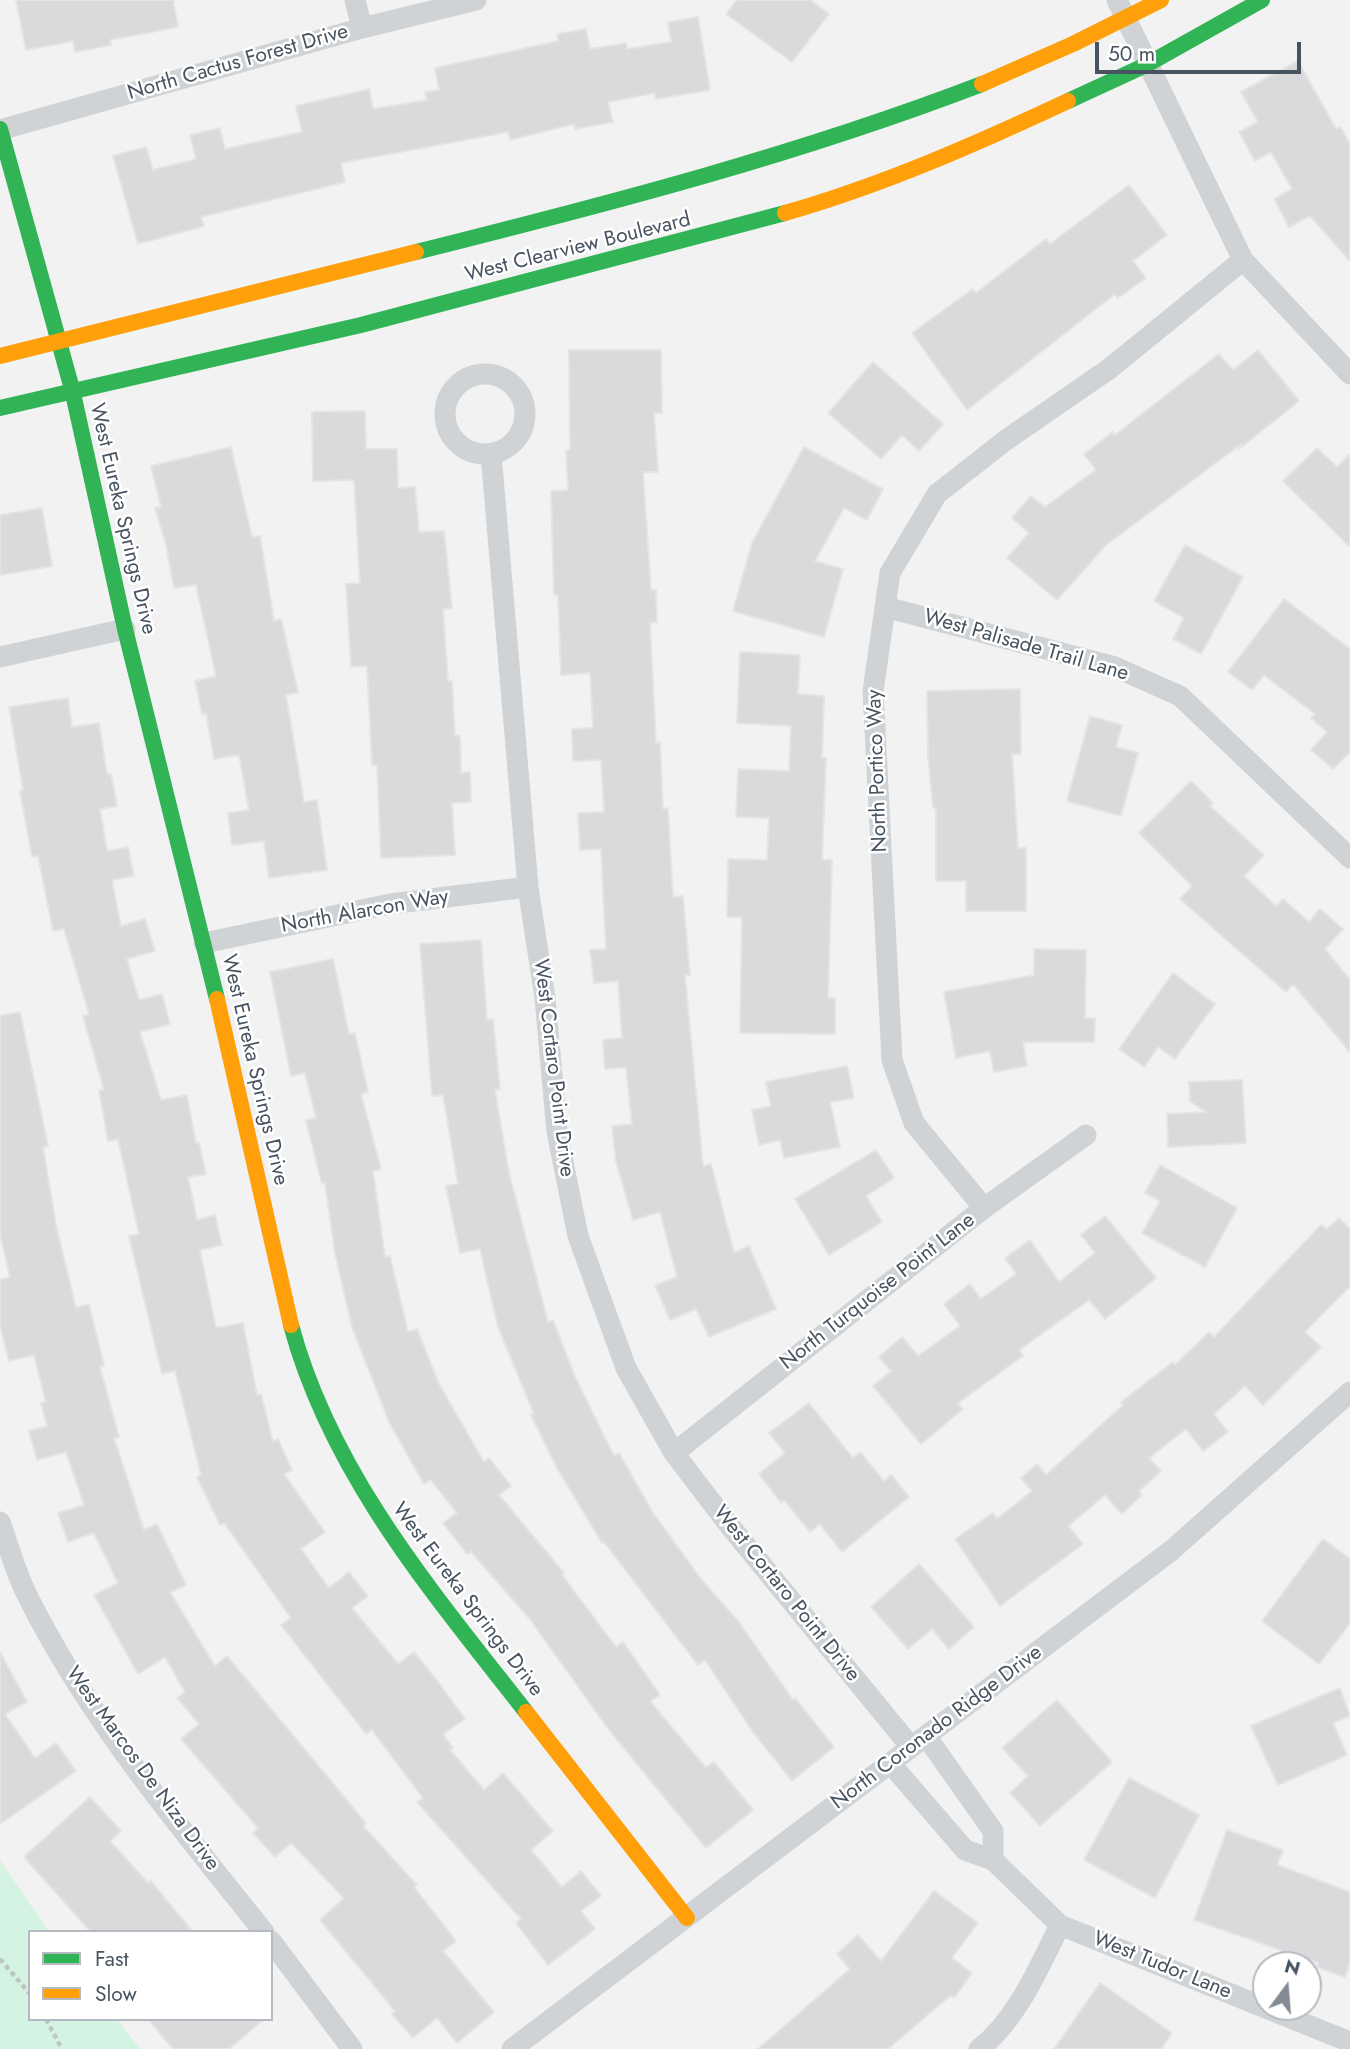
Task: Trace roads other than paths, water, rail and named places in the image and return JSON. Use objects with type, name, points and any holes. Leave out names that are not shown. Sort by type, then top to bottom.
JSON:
[{"type":"street","points":[[355,0],[362,28]]},
{"type":"street","name":"North Cactus Forest Drive","points":[[0,130],[362,28],[477,0]]},
{"type":"street","name":"West Clearview Boulevard","points":[[0,356],[566,216],[779,158],[952,97],[1058,53],[1121,10],[1160,0]]},
{"type":"street","name":"West Clearview Boulevard","points":[[0,408],[72,389],[361,325],[787,214],[860,190],[981,141],[1146,65],[1262,0]]},
{"type":"street","points":[[1121,10],[1242,260],[1350,374]]},
{"type":"street","name":"West Eureka Springs Drive","points":[[0,130],[72,389],[125,629],[204,943],[292,1328],[318,1405],[378,1518],[474,1646],[687,1918]]},
{"type":"street","name":"North Portico Way","points":[[984,1208],[914,1123],[892,1060],[873,691],[890,573],[937,494],[1006,440],[1109,369],[1242,260]]},
{"type":"street","name":"West Cortaro Point Drive","points":[[491,454],[528,887],[545,998],[557,1132],[578,1236],[626,1368],[674,1453],[729,1525],[919,1741]]},
{"type":"street","name":"West Palisade Trail Lane","points":[[885,607],[1115,667],[1180,696],[1350,858]]},
{"type":"street","points":[[0,657],[125,629]]},
{"type":"street","name":"North Alarcon Way","points":[[204,943],[390,904],[528,887]]},
{"type":"street","name":"North Turquoise Point Lane","points":[[674,1453],[984,1208],[1086,1135]]},
{"type":"street","name":"North Coronado Ridge Drive","points":[[512,2049],[1172,1550],[1350,1392]]},
{"type":"street","name":"West Marcos De Niza Drive","points":[[0,1522],[27,1595],[78,1686],[183,1830],[262,1930]]},
{"type":"street","points":[[919,1741],[993,1831],[993,1860]]},
{"type":"street","name":"West Tudor Lane","points":[[890,1763],[965,1850],[993,1860],[1060,1925],[1350,2042]]},
{"type":"street","points":[[979,2049],[993,2038],[1030,1984],[1060,1925]]},
{"type":"street","points":[[273,1944],[352,2049]]}]
